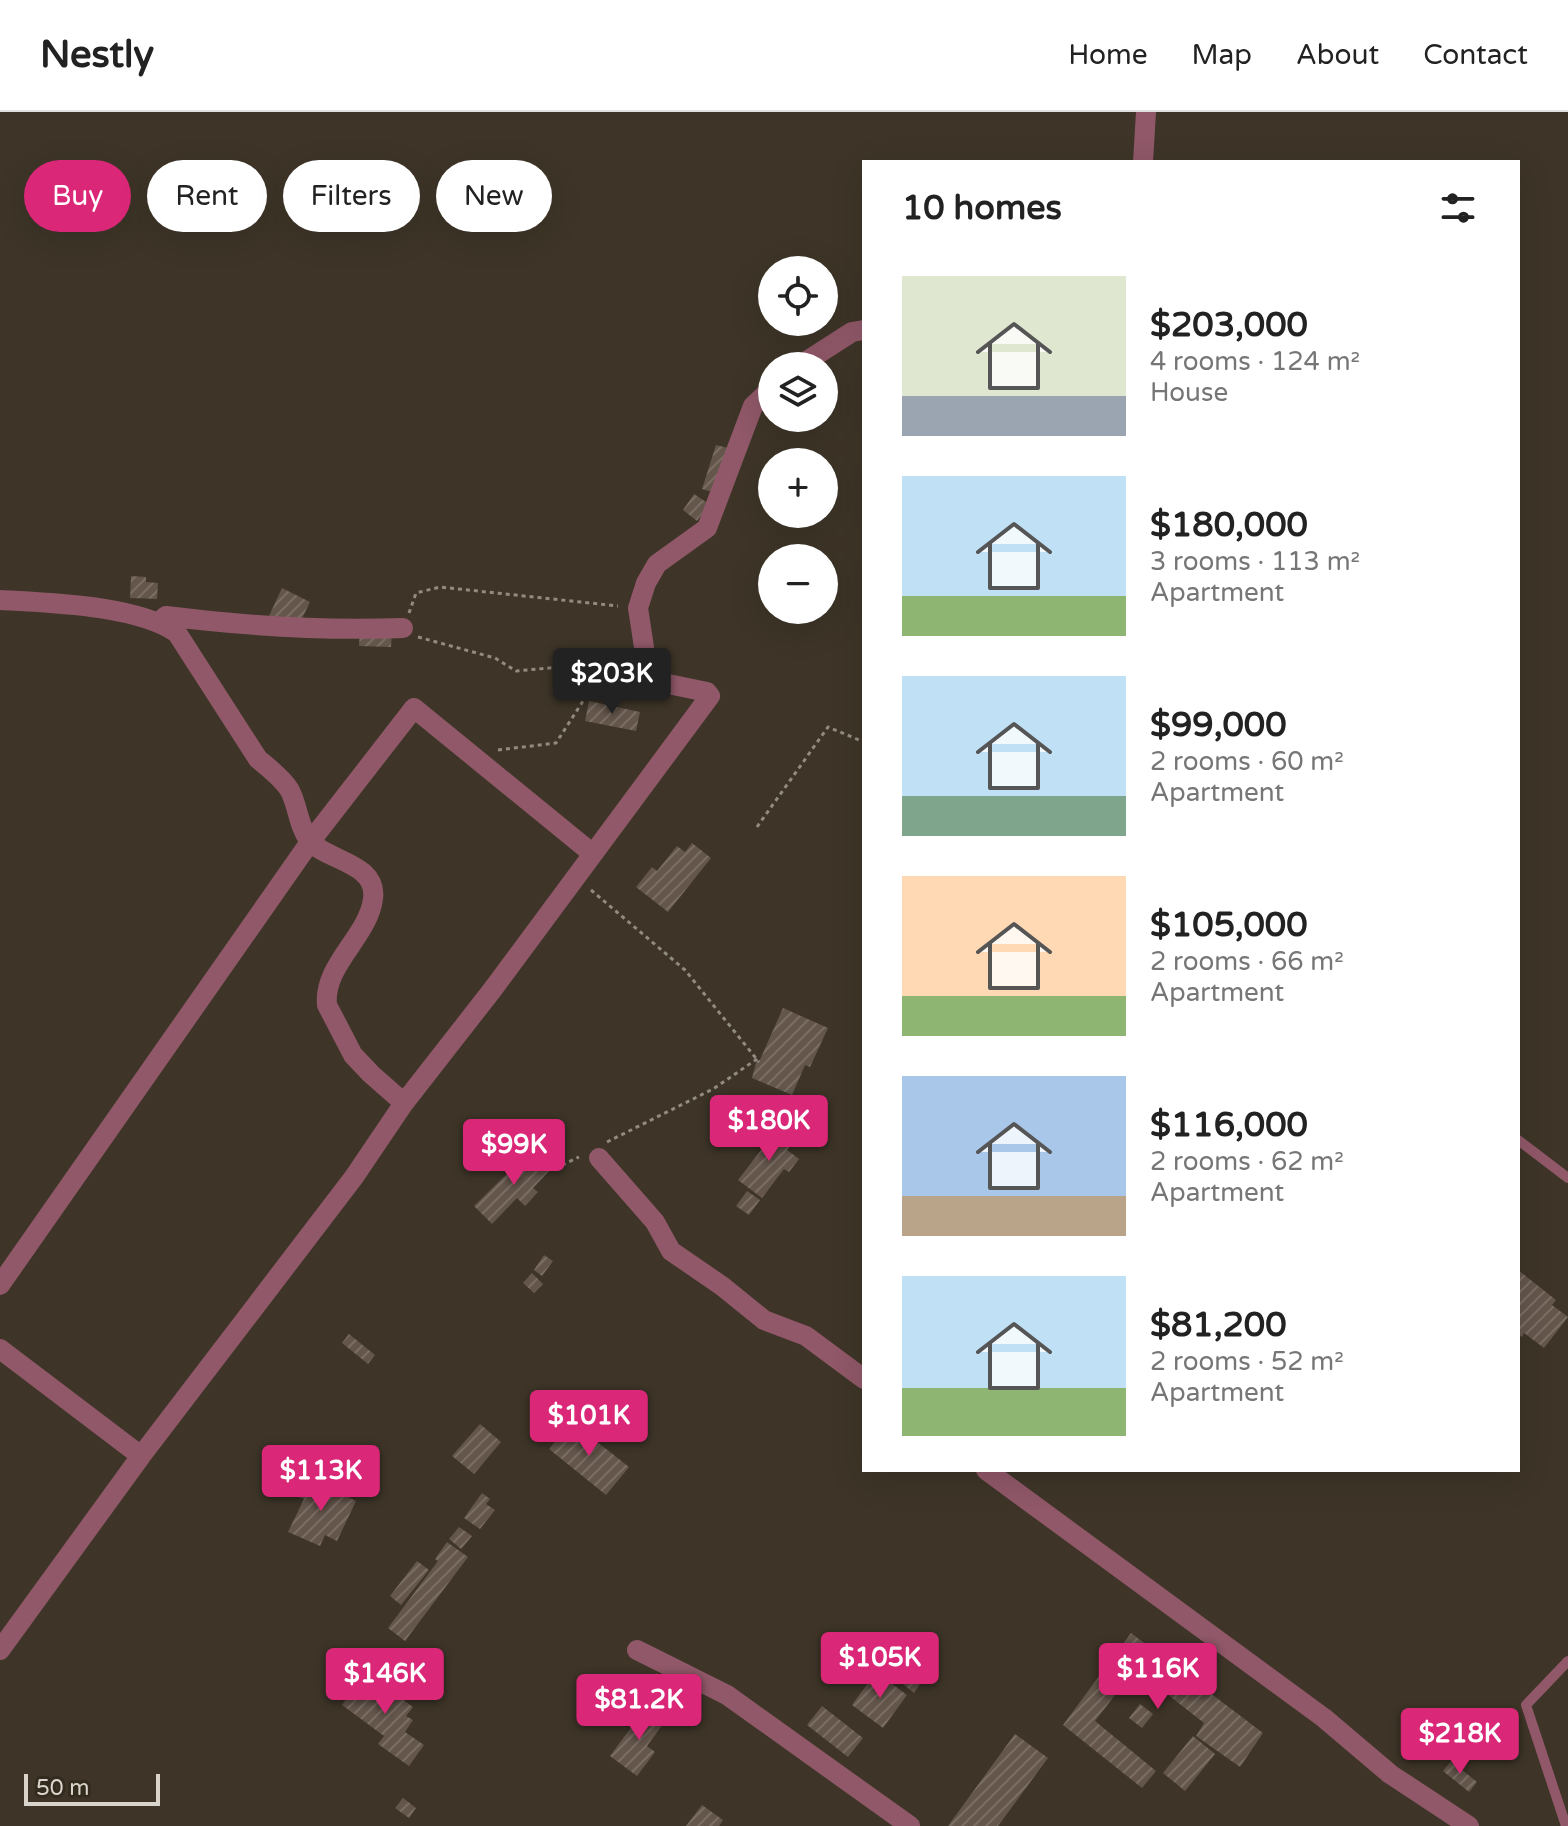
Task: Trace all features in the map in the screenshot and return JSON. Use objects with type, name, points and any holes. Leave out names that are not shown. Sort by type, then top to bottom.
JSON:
[{"type":"street","points":[[1143,160],[1146,112]]},
{"type":"street","points":[[821,352],[852,332],[862,330]]},
{"type":"street","points":[[0,1650],[141,1456],[354,1177],[404,1103],[493,989],[710,696],[707,692],[649,680],[638,608],[657,564],[707,528],[753,406],[758,401]]},
{"type":"street","points":[[0,600],[68,605],[160,621],[177,633],[258,759],[277,774],[290,790],[310,842],[361,870],[373,889],[373,901],[359,933],[334,971],[326,996],[327,1005],[353,1055],[404,1103]]},
{"type":"street","points":[[160,621],[166,616],[243,626],[337,631],[403,628]]},
{"type":"street","points":[[0,1285],[310,842],[414,708],[593,854]]},
{"type":"street","points":[[597,1151],[655,1222],[671,1251],[764,1320],[806,1336],[862,1378]]},
{"type":"street","points":[[0,1349],[141,1456]]},
{"type":"street","points":[[989,1472],[1324,1718],[1390,1774],[1469,1826]]},
{"type":"street","points":[[637,1650],[727,1695],[910,1826]]},
{"type":"lane","points":[[1520,1142],[1568,1178]]},
{"type":"lane","points":[[1566,1826],[1526,1705],[1568,1661]]},
{"type":"path","points":[[638,608],[440,587],[416,593],[401,633],[495,658],[516,671],[560,667],[594,684],[646,675]]},
{"type":"path","points":[[471,753],[556,743],[594,684]]},
{"type":"path","points":[[757,827],[828,727],[862,741]]},
{"type":"path","points":[[562,1165],[597,1151],[713,1089],[758,1061],[685,970],[576,877]]},
{"type":"building","points":[[716,445],[732,449],[719,494],[702,489]]},
{"type":"building","points":[[694,494],[709,504],[697,521],[683,510]]},
{"type":"building","points":[[131,576],[146,577],[146,582],[158,583],[157,599],[130,598]]},
{"type":"building","points":[[282,588],[310,602],[297,629],[269,616]]},
{"type":"building","points":[[360,630],[392,631],[391,647],[359,646]]},
{"type":"building","points":[[589,701],[640,712],[636,731],[585,721]]},
{"type":"building","points":[[692,843],[711,858],[668,912],[636,887],[652,867],[657,871],[677,846],[685,852]]},
{"type":"building","points":[[783,1008],[828,1028],[810,1067],[805,1065],[792,1095],[752,1078],[757,1059],[759,1062]]},
{"type":"building","points":[[767,1126],[792,1144],[787,1150],[799,1159],[789,1172],[784,1169],[762,1198],[738,1180],[765,1145],[757,1139]]},
{"type":"building","points":[[531,1150],[551,1169],[533,1188],[538,1192],[525,1206],[517,1198],[492,1224],[474,1206]]},
{"type":"building","points":[[747,1191],[760,1200],[749,1215],[736,1206]]},
{"type":"building","points":[[544,1255],[553,1261],[542,1276],[534,1270]]},
{"type":"building","points":[[1520,1272],[1556,1300],[1552,1305],[1568,1317],[1544,1348],[1524,1333],[1522,1337]]},
{"type":"building","points":[[532,1273],[543,1284],[534,1293],[523,1283]]},
{"type":"building","points":[[349,1334],[375,1355],[368,1364],[342,1343]]},
{"type":"building","points":[[572,1422],[629,1467],[606,1495],[549,1449]]},
{"type":"building","points":[[480,1424],[501,1442],[474,1474],[452,1456]]},
{"type":"building","points":[[308,1477],[356,1501],[337,1541],[325,1535],[320,1546],[288,1532],[304,1499],[299,1497]]},
{"type":"building","points":[[482,1493],[490,1499],[486,1504],[495,1510],[480,1529],[464,1518]]},
{"type":"building","points":[[459,1527],[472,1536],[461,1549],[449,1539]]},
{"type":"building","points":[[447,1542],[468,1557],[405,1641],[388,1628],[438,1561],[435,1559]]},
{"type":"building","points":[[417,1561],[429,1570],[401,1605],[390,1596]]},
{"type":"building","points":[[1131,1633],[1263,1733],[1240,1767],[1196,1736],[1204,1723],[1135,1669],[1095,1721],[1156,1771],[1142,1788],[1063,1725]]},
{"type":"building","points":[[889,1658],[920,1684],[914,1693],[882,1667]]},
{"type":"building","points":[[368,1669],[390,1684],[387,1688],[413,1707],[406,1716],[413,1720],[405,1732],[424,1745],[409,1766],[378,1744],[384,1736],[342,1705]]},
{"type":"building","points":[[876,1672],[907,1695],[883,1728],[852,1705]]},
{"type":"building","points":[[656,1673],[664,1680],[653,1693],[646,1686]]},
{"type":"building","points":[[1140,1704],[1153,1714],[1142,1728],[1129,1718]]},
{"type":"building","points":[[647,1706],[666,1720],[647,1746],[655,1752],[637,1776],[610,1756]]},
{"type":"building","points":[[822,1706],[863,1738],[848,1757],[807,1725]]},
{"type":"building","points":[[1015,1734],[1048,1758],[998,1826],[948,1826]]},
{"type":"building","points":[[1193,1736],[1215,1754],[1185,1791],[1163,1773]]},
{"type":"building","points":[[1451,1761],[1477,1782],[1469,1792],[1443,1771]]},
{"type":"building","points":[[403,1798],[416,1808],[409,1818],[395,1808]]},
{"type":"building","points":[[702,1805],[723,1820],[719,1826],[686,1826]]}]
